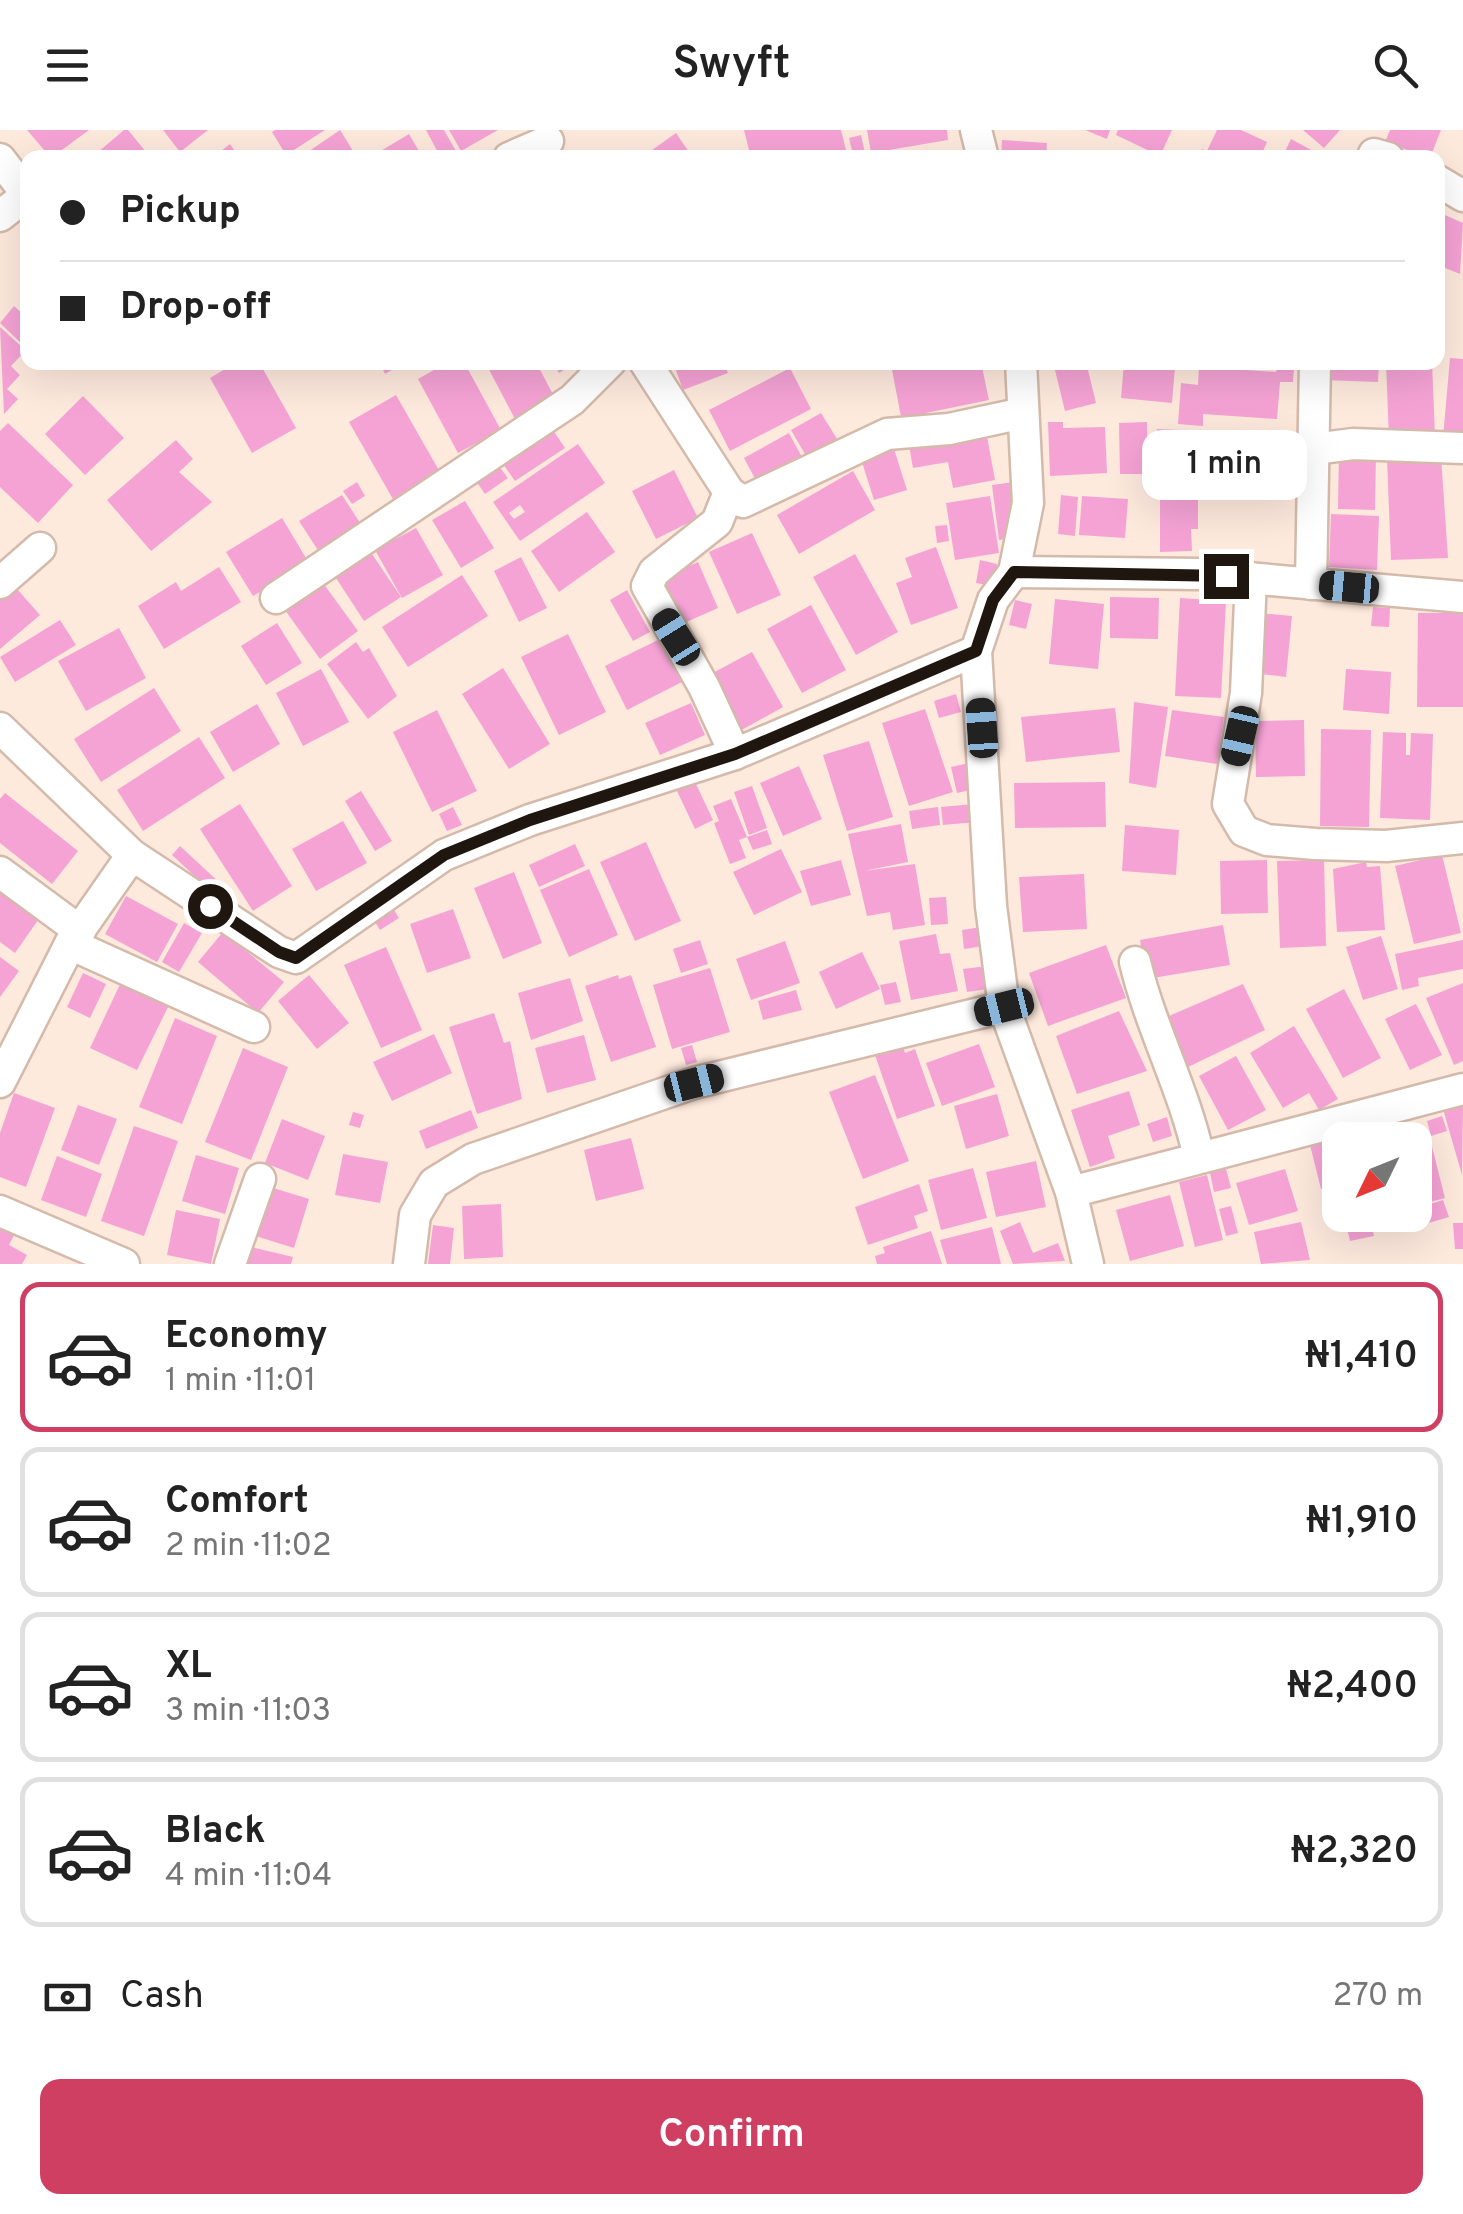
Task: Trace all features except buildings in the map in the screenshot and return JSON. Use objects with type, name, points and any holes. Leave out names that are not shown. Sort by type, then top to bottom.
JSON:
[{"type":"street","points":[[0,159],[20,186]]},
{"type":"street","points":[[276,598],[572,400],[602,370]]},
{"type":"street","points":[[651,370],[729,492],[743,502],[887,434],[949,429],[1024,413]]},
{"type":"street","points":[[1021,370],[1028,503],[1014,572],[993,600],[976,651],[991,906],[1004,1007],[1071,1192],[1088,1264]]},
{"type":"street","points":[[1312,584],[1315,370]]},
{"type":"street","points":[[1314,450],[1354,444],[1463,448]]},
{"type":"street","points":[[729,492],[717,522],[654,572],[647,586],[704,687],[735,754]]},
{"type":"street","points":[[0,583],[40,548]]},
{"type":"street","points":[[1014,572],[1251,578],[1463,597]]},
{"type":"street","points":[[1251,578],[1246,694],[1228,804],[1244,830],[1267,840],[1386,846],[1463,838]]},
{"type":"street","points":[[0,728],[132,854],[279,952],[296,958],[444,855],[548,814],[735,754],[976,651]]},
{"type":"street","points":[[0,1082],[10,1033],[132,854]]},
{"type":"street","points":[[0,872],[75,938],[254,1026]]},
{"type":"street","points":[[1135,962],[1145,1002],[1187,1103],[1199,1157]]},
{"type":"street","points":[[410,1264],[415,1216],[434,1183],[473,1159],[694,1083],[1004,1007]]},
{"type":"street","points":[[1071,1192],[1463,1090]]},
{"type":"street","points":[[230,1264],[260,1179]]},
{"type":"street","points":[[0,1211],[71,1254],[124,1264]]},
{"type":"route","points":[[210,906],[279,952],[296,958],[444,855],[530,820],[735,754],[976,651],[993,600],[1014,572],[1226,576]]}]
